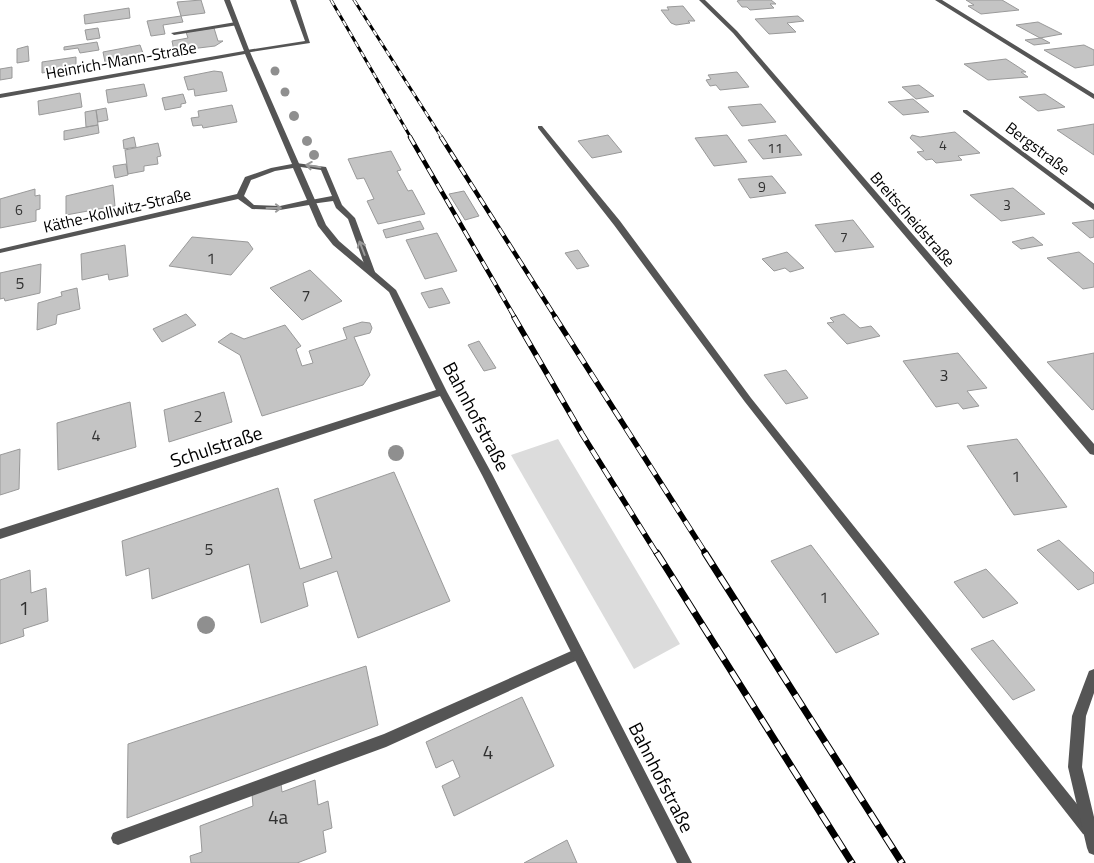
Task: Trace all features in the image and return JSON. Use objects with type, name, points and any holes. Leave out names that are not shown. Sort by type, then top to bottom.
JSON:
[{"type":"street","name":"Bahnhofstraße","points":[[227,0],[246,52],[322,226],[336,243],[392,290],[442,392],[487,474],[685,863]]},
{"type":"street","name":"Heinrich-Mann-Straße","points":[[0,96],[308,42],[293,0]]},
{"type":"street","name":"Breitscheidstraße","points":[[702,0],[735,32],[1094,451]]},
{"type":"street","points":[[938,0],[1094,96]]},
{"type":"street","points":[[174,33],[236,24]]},
{"type":"street","name":"Bergstraße","points":[[965,111],[1094,208]]},
{"type":"street","points":[[540,127],[617,223],[754,407],[1089,830]]},
{"type":"street","points":[[335,198],[280,208],[252,207],[240,196],[248,179],[273,169],[296,164],[324,168],[338,206],[351,218],[371,272]]},
{"type":"street","name":"Käthe-Kollwitz-Straße","points":[[0,251],[240,196]]},
{"type":"street","name":"Schulstraße","points":[[0,534],[442,392]]},
{"type":"street","points":[[118,838],[386,740],[578,654]]},
{"type":"street","points":[[1094,675],[1079,716],[1074,767],[1094,848]]},
{"type":"shaded area","points":[[558,439],[680,644],[634,669],[511,455]]},
{"type":"building","points":[[201,0],[205,13],[181,16],[177,2]]},
{"type":"building","points":[[771,0],[776,4],[770,4],[774,8],[750,10],[747,7],[742,7],[737,1]]},
{"type":"building","points":[[966,0],[1002,0],[1019,10],[981,14],[968,6],[974,5]]},
{"type":"building","points":[[683,6],[695,21],[676,25],[671,23],[661,10],[669,10],[667,7]]},
{"type":"building","points":[[129,8],[130,18],[85,24],[84,15]]},
{"type":"building","points":[[181,16],[183,22],[163,25],[165,34],[151,36],[147,21]]},
{"type":"building","points":[[798,16],[804,21],[787,23],[796,32],[769,34],[755,19]]},
{"type":"building","points":[[1038,22],[1062,34],[1040,38],[1016,25]]},
{"type":"building","points":[[98,28],[100,38],[87,40],[85,30]]},
{"type":"building","points":[[214,28],[218,41],[223,41],[215,46],[174,51],[172,41],[188,38],[186,32]]},
{"type":"building","points":[[1041,38],[1050,43],[1034,45],[1025,40]]},
{"type":"building","points":[[97,42],[99,50],[80,53],[78,48],[64,50],[64,47]]},
{"type":"building","points":[[140,45],[144,56],[105,62],[103,52]]},
{"type":"building","points":[[1084,45],[1094,50],[1094,65],[1075,68],[1044,50]]},
{"type":"building","points":[[28,46],[29,61],[17,63],[17,49]]},
{"type":"building","points":[[76,57],[76,67],[42,73],[42,62]]},
{"type":"building","points":[[1006,59],[1026,72],[1021,72],[1028,77],[988,80],[964,64]]},
{"type":"building","points":[[12,67],[12,78],[0,80],[0,69]]},
{"type":"building","points":[[214,71],[222,72],[227,91],[195,96],[194,89],[188,90],[184,77]]},
{"type":"building","points":[[737,72],[749,87],[720,90],[716,85],[710,86],[706,80],[711,79],[708,75]]},
{"type":"building","points":[[144,84],[147,96],[108,103],[106,90]]},
{"type":"building","points":[[919,85],[934,96],[916,99],[902,87]]},
{"type":"building","points":[[80,93],[82,107],[39,115],[38,101]]},
{"type":"building","points":[[183,94],[186,103],[181,104],[181,107],[165,110],[162,98]]},
{"type":"building","points":[[1045,94],[1065,107],[1038,111],[1019,97]]},
{"type":"building","points":[[913,99],[929,112],[903,115],[888,102]]},
{"type":"building","points":[[761,104],[776,122],[742,126],[728,107]]},
{"type":"building","points":[[232,105],[237,122],[203,128],[202,125],[193,126],[191,118],[199,117],[198,111]]},
{"type":"building","points":[[106,108],[108,120],[98,122],[96,110]]},
{"type":"building","points":[[96,110],[98,125],[86,127],[85,112]]},
{"type":"building","points":[[1094,124],[1094,155],[1057,130]]},
{"type":"building","points":[[98,125],[99,133],[64,140],[64,131]]},
{"type":"building","points":[[955,132],[980,153],[958,156],[962,160],[936,163],[932,159],[926,160],[917,152],[924,151],[910,138],[912,135],[920,137]]},
{"type":"building","points":[[608,135],[622,152],[592,158],[578,141]]},
{"type":"building","points":[[727,135],[747,162],[714,166],[695,138]]},
{"type":"building","points":[[786,135],[802,155],[763,159],[748,140]]},
{"type":"building","points":[[134,137],[136,147],[124,149],[123,140]]},
{"type":"building","points":[[158,143],[161,156],[157,157],[158,164],[144,166],[144,171],[128,174],[125,150]]},
{"type":"building","points":[[391,151],[401,170],[397,171],[408,191],[412,190],[425,214],[378,224],[367,201],[374,199],[364,178],[357,179],[348,159]]},
{"type":"building","points":[[126,164],[128,175],[115,178],[113,166]]},
{"type":"building","points":[[772,176],[786,193],[750,198],[738,179]]},
{"type":"building","points":[[113,185],[115,206],[66,215],[66,196]]},
{"type":"building","points":[[1013,188],[1045,214],[1001,221],[970,195]]},
{"type":"building","points":[[35,189],[35,196],[40,195],[40,209],[36,210],[36,221],[0,228],[0,199]]},
{"type":"building","points":[[464,191],[479,216],[465,220],[449,194]]},
{"type":"building","points":[[853,220],[874,247],[835,252],[815,225]]},
{"type":"building","points":[[1094,220],[1094,237],[1090,238],[1072,223]]},
{"type":"building","points":[[420,221],[424,229],[386,238],[383,230]]},
{"type":"building","points":[[437,233],[457,271],[425,279],[406,240]]},
{"type":"building","points":[[192,237],[248,242],[253,249],[231,275],[169,266]]},
{"type":"building","points":[[1033,237],[1043,245],[1021,249],[1012,242]]},
{"type":"building","points":[[125,245],[128,276],[109,280],[108,274],[82,280],[81,254]]},
{"type":"building","points":[[578,250],[589,266],[577,269],[565,253]]},
{"type":"building","points":[[787,252],[804,268],[790,272],[785,268],[774,271],[762,259]]},
{"type":"building","points":[[1079,252],[1094,264],[1094,287],[1083,289],[1047,258]]},
{"type":"building","points":[[41,264],[40,293],[5,301],[4,298],[0,299],[0,273]]},
{"type":"building","points":[[310,270],[342,301],[302,320],[270,288]]},
{"type":"building","points":[[77,288],[80,309],[57,315],[56,324],[37,330],[38,303],[62,296],[61,292]]},
{"type":"building","points":[[442,288],[450,303],[429,308],[421,293]]},
{"type":"building","points":[[186,314],[196,325],[162,342],[153,329]]},
{"type":"building","points":[[844,314],[860,328],[871,326],[880,336],[847,344],[827,323],[834,322],[830,318]]},
{"type":"building","points":[[362,322],[370,323],[372,328],[370,333],[354,337],[370,375],[363,385],[262,416],[240,355],[218,342],[231,333],[244,339],[285,325],[301,346],[296,349],[302,366],[313,363],[309,351],[347,339],[343,328]]},
{"type":"building","points":[[479,341],[496,368],[484,371],[468,345]]},
{"type":"building","points":[[958,353],[987,388],[967,391],[979,406],[963,409],[958,403],[936,407],[903,361]]},
{"type":"building","points":[[1094,353],[1094,409],[1092,410],[1047,362]]},
{"type":"building","points":[[786,370],[808,398],[786,404],[764,375]]},
{"type":"building","points":[[224,392],[232,422],[169,442],[164,410]]},
{"type":"building","points":[[130,402],[136,447],[58,470],[57,423]]},
{"type":"building","points":[[1017,439],[1067,507],[1014,515],[967,446]]},
{"type":"building","points":[[20,449],[19,489],[0,495],[0,455]]},
{"type":"building","points":[[394,472],[450,601],[358,638],[337,571],[303,583],[308,606],[261,623],[249,564],[152,599],[149,568],[126,576],[122,541],[278,488],[300,569],[332,558],[314,500]]},
{"type":"building","points":[[1059,540],[1094,573],[1094,583],[1078,590],[1037,550]]},
{"type":"building","points":[[811,545],[879,634],[836,653],[771,561]]},
{"type":"building","points":[[986,569],[1018,603],[983,618],[954,582]]},
{"type":"building","points":[[30,570],[31,593],[46,588],[48,621],[23,629],[24,636],[0,644],[0,580]]},
{"type":"building","points":[[993,640],[1035,690],[1013,700],[971,649]]},
{"type":"building","points":[[366,666],[378,725],[127,818],[128,744]]},
{"type":"building","points":[[522,697],[554,766],[454,816],[442,786],[460,777],[453,760],[436,768],[426,742]]},
{"type":"building","points":[[315,780],[318,805],[328,801],[332,828],[323,831],[326,852],[297,863],[191,863],[190,856],[202,852],[200,826],[253,806],[252,794],[281,784],[282,792]]},
{"type":"building","points":[[567,840],[577,863],[524,863]]},
{"type":"railway","points":[[331,0],[411,138]]},
{"type":"railway","points":[[354,0],[442,138]]},
{"type":"railway","points":[[410,137],[515,318]]},
{"type":"railway","points":[[441,137],[556,318]]},
{"type":"railway","points":[[514,317],[582,434],[657,554]]},
{"type":"railway","points":[[555,317],[706,554]]},
{"type":"railway","points":[[657,553],[852,863]]},
{"type":"railway","points":[[705,553],[902,863]]}]
